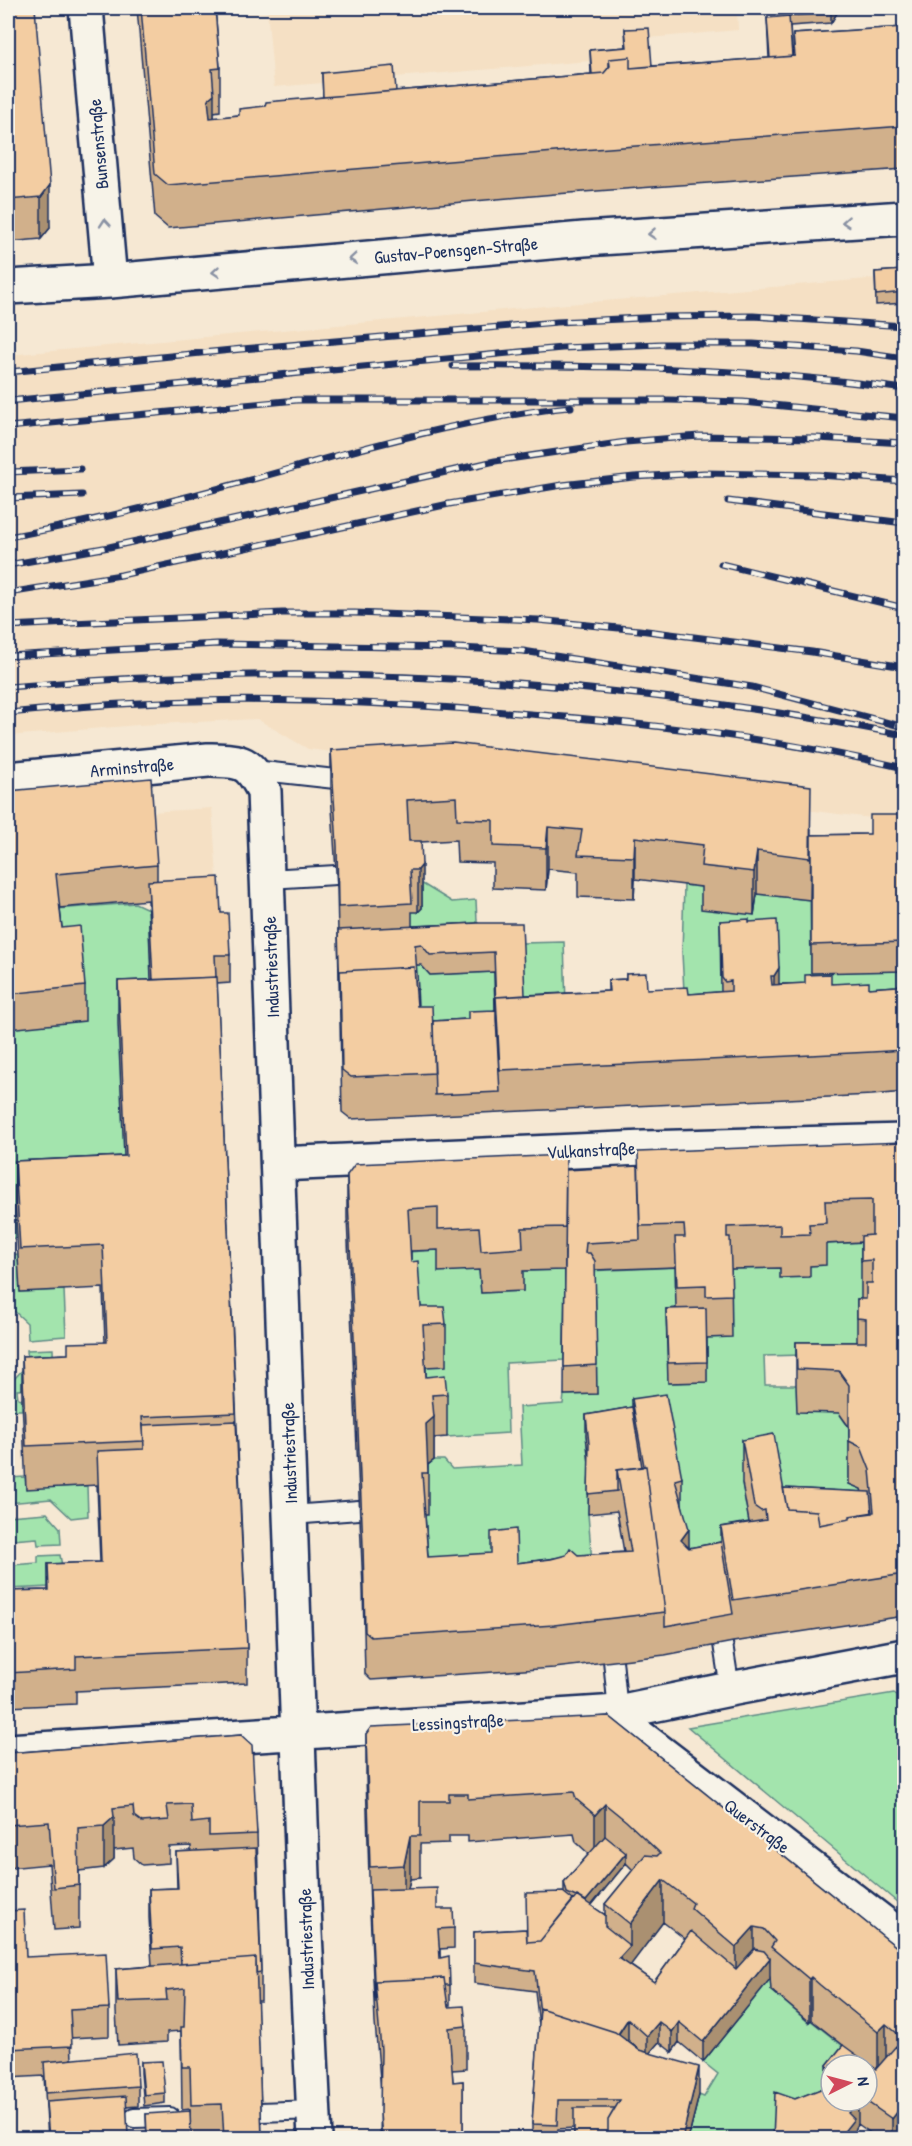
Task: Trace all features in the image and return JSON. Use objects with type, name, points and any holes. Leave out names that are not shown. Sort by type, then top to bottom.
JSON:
[{"type":"street","name":"Bunsenstraße","points":[[86,8],[110,281]]},
{"type":"street","name":"Gustav-Poensgen-Straße","points":[[8,287],[110,281],[584,239],[904,218]]},
{"type":"street","name":"Arminstraße","points":[[8,779],[208,760],[236,760],[254,770]]},
{"type":"street","name":"Industriestraße","points":[[254,770],[264,791],[268,879],[314,2124]]},
{"type":"street","name":"Vulkanstraße","points":[[278,1164],[644,1157],[904,1140]]},
{"type":"street","name":"Lessingstraße","points":[[8,1751],[613,1713],[904,1656]]},
{"type":"street","name":"Querstraße","points":[[613,1713],[904,1939]]},
{"type":"lane","points":[[254,770],[356,781],[367,780]]},
{"type":"lane","points":[[268,879],[336,875]]},
{"type":"lane","points":[[291,1515],[359,1510]]},
{"type":"lane","points":[[723,1644],[730,1689]]},
{"type":"lane","points":[[613,1660],[613,1713]]},
{"type":"lane","points":[[260,2112],[314,2124]]},
{"type":"lane","points":[[134,2118],[190,2116]]},
{"type":"shaded area","points":[[267,8],[737,8],[738,30],[626,40],[627,58],[274,87]]},
{"type":"shaded area","points":[[904,276],[904,822],[308,749],[257,719],[138,725],[8,736],[8,355]]},
{"type":"shaded area","points":[[212,808],[219,905],[158,910],[151,812]]},
{"type":"green space","points":[[421,883],[452,902],[476,900],[478,943],[412,945],[410,912]]},
{"type":"green space","points":[[684,885],[703,887],[754,915],[757,894],[810,900],[811,973],[904,970],[904,1023],[722,1020],[686,1030],[682,953]]},
{"type":"green space","points":[[135,903],[148,909],[154,1022],[123,1113],[126,1198],[16,1203],[17,1238],[8,1239],[8,1029],[62,963],[56,909]]},
{"type":"green space","points":[[564,942],[567,1036],[524,1030],[522,943]]},
{"type":"green space","points":[[415,965],[421,965],[430,975],[494,972],[496,1030],[432,1041],[417,1010]]},
{"type":"green space","points":[[872,1242],[866,1342],[843,1354],[764,1356],[765,1385],[796,1385],[839,1413],[849,1428],[849,1484],[861,1489],[870,1513],[742,1483],[754,1548],[702,1574],[586,1435],[589,1464],[588,1514],[595,1598],[428,1599],[422,1515],[426,1466],[434,1460],[444,1460],[452,1469],[522,1465],[519,1407],[563,1404],[564,1395],[597,1394],[586,1271],[684,1267],[668,1383],[707,1382],[706,1338],[727,1269],[780,1268],[781,1277],[809,1266],[825,1244]]},
{"type":"green space","points":[[438,1250],[479,1270],[481,1293],[523,1291],[522,1271],[565,1270],[564,1360],[506,1363],[508,1433],[447,1437],[426,1420],[421,1350],[408,1252]]},
{"type":"green space","points":[[18,1254],[20,1292],[64,1290],[66,1336],[28,1339],[27,1323],[13,1310],[8,1310],[8,1255]]},
{"type":"green space","points":[[53,1349],[54,1388],[17,1390],[18,1398],[22,1399],[22,1410],[8,1410],[8,1379],[14,1379],[28,1364],[27,1350]]},
{"type":"green space","points":[[25,1477],[26,1488],[87,1486],[88,1516],[71,1518],[51,1499],[8,1503],[8,1478]]},
{"type":"green space","points":[[47,1513],[60,1528],[61,1544],[38,1545],[37,1538],[12,1540],[12,1546],[8,1546],[8,1516]]},
{"type":"green space","points":[[60,1555],[62,1566],[50,1587],[8,1589],[8,1557],[11,1557],[12,1565],[38,1563],[38,1556]]},
{"type":"green space","points":[[894,1693],[904,1701],[904,1908],[688,1727]]},
{"type":"green space","points":[[770,1979],[775,1983],[771,1990],[808,2022],[810,2020],[852,2053],[819,2053],[819,2109],[774,2138],[688,2138],[699,2095],[704,2097],[718,2074],[703,2062]]},
{"type":"building","points":[[8,8],[35,8],[50,185],[41,197],[8,200]]},
{"type":"building","points":[[141,8],[215,8],[220,68],[212,69],[214,94],[208,99],[210,118],[239,115],[239,109],[265,106],[266,102],[604,73],[610,66],[609,59],[630,57],[630,68],[795,56],[793,34],[904,27],[904,126],[555,152],[168,185],[155,174]]},
{"type":"building","points":[[789,8],[834,8],[831,13],[789,16]]},
{"type":"building","points":[[789,16],[792,56],[770,58],[767,18]]},
{"type":"building","points":[[649,28],[652,66],[630,68],[630,57],[609,59],[609,67],[604,73],[592,74],[590,50],[627,47],[625,29]]},
{"type":"building","points":[[394,66],[396,91],[323,97],[322,73]]},
{"type":"building","points":[[904,270],[904,292],[876,295],[875,272]]},
{"type":"building","points":[[453,743],[811,786],[810,858],[757,851],[754,872],[701,866],[703,845],[635,837],[634,857],[578,855],[582,830],[548,827],[546,848],[493,846],[493,820],[457,819],[456,797],[407,800],[409,841],[421,841],[422,865],[418,870],[410,870],[412,903],[338,907],[331,750]]},
{"type":"building","points":[[151,778],[157,865],[56,874],[62,928],[80,926],[85,986],[8,994],[8,791]]},
{"type":"building","points":[[870,815],[904,815],[904,942],[811,945],[811,835],[870,834]]},
{"type":"building","points":[[219,877],[221,913],[228,913],[230,955],[215,955],[216,977],[153,980],[148,881]]},
{"type":"building","points":[[749,919],[749,922],[777,920],[779,968],[774,976],[771,976],[772,985],[805,983],[805,975],[831,974],[831,984],[869,982],[869,988],[897,986],[904,981],[904,1050],[500,1070],[496,997],[609,991],[608,980],[626,979],[626,974],[646,973],[647,989],[688,987],[689,994],[731,991],[731,981],[725,982],[722,978],[720,921]]},
{"type":"building","points":[[522,923],[525,995],[496,997],[496,1010],[494,952],[430,955],[421,944],[415,945],[418,989],[416,989],[414,967],[340,971],[340,994],[338,930]]},
{"type":"building","points":[[414,967],[417,1006],[432,1006],[435,1073],[351,1077],[342,1070],[340,971]]},
{"type":"building","points":[[217,977],[236,1413],[142,1417],[144,1441],[26,1446],[22,1356],[68,1354],[68,1343],[107,1342],[103,1245],[20,1249],[15,1161],[126,1156],[118,981]]},
{"type":"building","points":[[496,1010],[500,1092],[435,1095],[433,1021],[468,1019],[468,1011]]},
{"type":"building","points":[[904,1142],[904,1574],[733,1600],[721,1527],[766,1520],[765,1510],[761,1511],[754,1506],[742,1440],[774,1434],[787,1509],[817,1511],[819,1525],[874,1512],[870,1470],[861,1447],[849,1441],[849,1385],[839,1371],[797,1369],[796,1342],[866,1342],[866,1319],[857,1318],[857,1299],[866,1299],[866,1283],[872,1283],[872,1260],[861,1261],[861,1236],[872,1235],[872,1200],[825,1201],[826,1223],[809,1224],[810,1234],[780,1235],[780,1225],[727,1227],[727,1237],[730,1237],[732,1295],[706,1296],[706,1285],[677,1286],[675,1237],[685,1237],[684,1225],[640,1226],[638,1152]]},
{"type":"building","points":[[566,1155],[565,1227],[522,1228],[523,1248],[481,1251],[479,1227],[438,1229],[438,1207],[408,1209],[411,1262],[418,1261],[421,1307],[444,1307],[446,1324],[423,1325],[426,1377],[445,1375],[447,1394],[432,1395],[434,1417],[426,1424],[428,1473],[422,1473],[428,1557],[491,1553],[491,1532],[516,1529],[517,1563],[566,1555],[570,1548],[578,1555],[631,1552],[617,1470],[646,1466],[665,1612],[554,1625],[371,1637],[365,1632],[347,1175],[355,1164]]},
{"type":"building","points":[[638,1166],[640,1240],[586,1243],[585,1253],[590,1253],[595,1261],[597,1365],[564,1367],[566,1170]]},
{"type":"building","points":[[706,1308],[707,1362],[668,1363],[666,1309]]},
{"type":"building","points":[[666,1394],[682,1478],[675,1480],[689,1529],[681,1540],[689,1548],[721,1542],[733,1614],[665,1626],[646,1466],[644,1466],[632,1399]]},
{"type":"building","points":[[632,1407],[642,1467],[617,1470],[617,1491],[588,1494],[589,1444],[586,1415]]},
{"type":"building","points":[[236,1421],[247,1648],[76,1656],[76,1669],[8,1673],[8,1591],[49,1590],[48,1564],[101,1562],[97,1451],[144,1449],[143,1425]]},
{"type":"building","points":[[783,1488],[870,1492],[872,1513],[850,1516],[850,1519],[819,1525],[817,1511],[787,1509]]},
{"type":"building","points":[[609,1716],[904,1953],[904,2039],[886,2024],[878,2032],[811,1977],[809,1979],[771,1947],[775,1941],[764,1929],[754,1927],[736,1947],[691,1908],[693,1903],[663,1880],[630,1924],[605,1904],[645,1855],[657,1856],[660,1853],[605,1804],[595,1815],[576,1799],[574,1792],[468,1799],[468,1794],[449,1794],[449,1801],[420,1801],[420,1836],[410,1836],[404,1865],[370,1867],[366,1734],[371,1727]]},
{"type":"building","points":[[241,1735],[252,1745],[257,1834],[209,1836],[209,1821],[192,1823],[191,1804],[167,1805],[169,1820],[142,1822],[134,1816],[133,1806],[113,1808],[114,1817],[104,1826],[78,1828],[79,1885],[54,1888],[49,1822],[8,1825],[8,1753]]},
{"type":"building","points":[[605,1836],[626,1853],[586,1901],[567,1893],[564,1882]]},
{"type":"building","points":[[256,1848],[261,1972],[256,1973],[256,1958],[181,1964],[180,1947],[152,1949],[149,1889],[178,1888],[176,1852]]},
{"type":"building","points":[[437,1888],[437,1909],[453,1909],[454,1928],[438,1929],[440,1958],[449,1956],[450,1985],[445,1985],[444,1978],[375,1981],[375,2003],[370,1890]]},
{"type":"building","points":[[563,1892],[573,1900],[540,1941],[527,1942],[526,1893]]},
{"type":"building","points":[[577,1896],[605,1915],[605,1926],[630,1946],[619,1958],[654,1982],[691,1931],[736,1969],[754,1949],[764,1951],[770,1958],[703,2042],[679,2022],[672,2032],[659,2022],[647,2036],[628,2019],[618,2034],[540,2008],[540,2013],[535,1971],[474,1963],[474,1932],[526,1929],[527,1942],[540,1941]]},
{"type":"building","points":[[24,1910],[26,1957],[106,1953],[109,2008],[70,2010],[72,2046],[8,2049],[8,1911]]},
{"type":"building","points":[[256,1958],[262,2139],[224,2139],[222,2104],[191,2105],[190,2067],[182,2067],[181,2027],[184,2027],[185,1988],[166,1990],[167,2000],[118,2002],[116,1969]]},
{"type":"building","points":[[444,1978],[448,2007],[464,2006],[466,2026],[449,2028],[453,2082],[463,2081],[463,2136],[450,2136],[450,2139],[382,2139],[381,2050],[375,1981]]},
{"type":"building","points":[[540,2008],[615,2032],[639,2050],[699,2067],[682,2139],[608,2139],[608,2120],[620,2100],[558,2100],[557,2125],[532,2124]]},
{"type":"building","points":[[843,2045],[854,2053],[837,2053]]},
{"type":"building","points":[[896,2046],[904,2053],[904,2103],[892,2119],[879,2110],[879,2066]]},
{"type":"building","points":[[136,2053],[138,2086],[46,2093],[44,2062]]},
{"type":"building","points":[[162,2061],[165,2093],[144,2095],[141,2062]]},
{"type":"building","points":[[819,2090],[819,2113],[848,2113],[854,2119],[838,2139],[773,2139],[775,2092],[795,2099]]},
{"type":"building","points":[[126,2096],[128,2137],[49,2139],[46,2102]]},
{"type":"building","points":[[574,2108],[615,2108],[608,2120],[608,2139],[574,2139]]},
{"type":"building","points":[[190,2111],[191,2137],[167,2138],[167,2134],[147,2135],[146,2114]]},
{"type":"railway","points":[[8,372],[557,322],[753,316],[904,326]]},
{"type":"railway","points":[[8,401],[562,348],[661,344],[753,344],[856,351],[904,358]]},
{"type":"railway","points":[[453,366],[679,369],[792,376],[904,389]]},
{"type":"railway","points":[[8,427],[297,400],[743,402],[904,418]]},
{"type":"railway","points":[[8,537],[148,507],[439,430],[490,419],[571,407]]},
{"type":"railway","points":[[8,565],[109,547],[495,461],[626,442],[699,436],[817,438],[904,443]]},
{"type":"railway","points":[[8,472],[80,469]]},
{"type":"railway","points":[[8,593],[121,575],[449,504],[562,485],[634,477],[704,473],[819,475],[904,481]]},
{"type":"railway","points":[[8,498],[82,495]]},
{"type":"railway","points":[[728,501],[904,523]]},
{"type":"railway","points":[[721,564],[904,608]]},
{"type":"railway","points":[[8,626],[282,613],[355,613],[538,620],[812,652],[904,667]]},
{"type":"railway","points":[[8,656],[217,644],[523,651],[752,687],[904,727]]},
{"type":"railway","points":[[8,687],[120,679],[233,675],[345,675],[458,680],[570,687],[682,699],[793,715],[904,735]]},
{"type":"railway","points":[[8,713],[150,702],[197,701],[326,701],[413,705],[679,729],[814,749],[904,768]]}]
